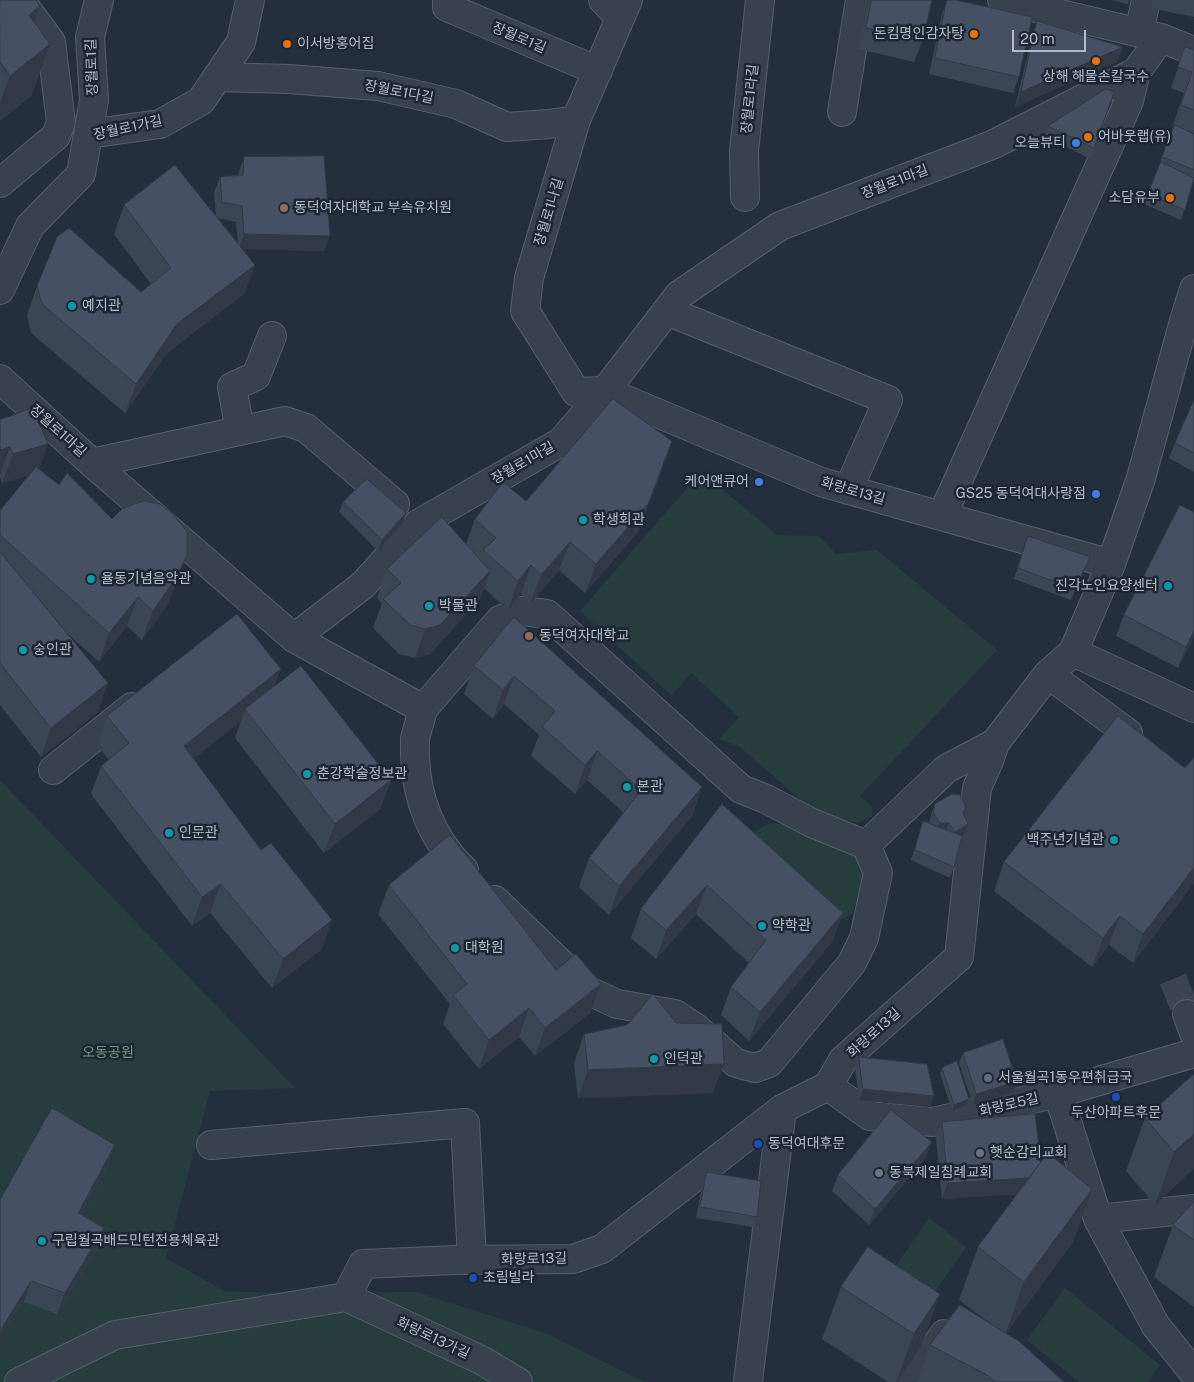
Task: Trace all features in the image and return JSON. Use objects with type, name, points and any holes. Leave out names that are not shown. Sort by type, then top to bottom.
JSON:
[{"type":"street","points":[[0,182],[56,136],[61,122],[51,42],[20,0]]},
{"type":"street","name":"장월로1길","points":[[88,134],[94,100],[90,37],[98,0]]},
{"type":"street","name":"장월로1가길","points":[[0,290],[30,226],[81,174],[88,134],[160,124],[201,101],[241,42],[250,0]]},
{"type":"street","name":"장월로1길","points":[[447,0],[447,7],[598,71]]},
{"type":"street","name":"장월로1라길","points":[[745,197],[744,151],[760,0]]},
{"type":"street","points":[[842,112],[860,0]]},
{"type":"street","points":[[1002,0],[1150,36],[1194,51]]},
{"type":"street","points":[[1146,0],[1150,36]]},
{"type":"street","name":"장월로1나길","points":[[605,391],[576,392],[524,311],[529,278],[576,120],[598,71],[617,6]]},
{"type":"street","name":"장월로1마길","points":[[942,516],[1130,101],[1136,72],[1150,36]]},
{"type":"street","name":"장월로1마길","points":[[300,633],[363,585],[418,524],[561,442],[605,391],[679,295],[780,226],[992,145],[1136,72]]},
{"type":"street","name":"장월로1다길","points":[[217,78],[289,79],[378,86],[456,104],[507,127],[576,120]]},
{"type":"street","name":"화랑로13길","points":[[346,1297],[363,1264],[472,1259],[573,1259],[602,1249],[782,1109],[828,1086],[843,1060],[959,957],[977,788],[995,742],[1048,674],[1073,652],[1111,564],[1141,478],[1194,289]]},
{"type":"street","points":[[667,311],[888,400],[848,490]]},
{"type":"street","points":[[240,431],[232,387],[256,376],[272,336]]},
{"type":"street","name":"장월로1마길","points":[[0,379],[92,463],[285,421],[306,428],[418,524]]},
{"type":"street","name":"화랑로13길","points":[[605,391],[821,482],[1111,564]]},
{"type":"street","points":[[92,463],[258,607],[424,709]]},
{"type":"street","points":[[235,625],[258,607]]},
{"type":"street","points":[[522,611],[547,614],[740,788],[812,823],[866,845],[878,873],[864,938],[852,963],[770,1063],[755,1068],[736,1063],[696,1028],[675,1014],[618,1004],[589,992],[457,863],[435,833],[422,804],[415,769],[415,740],[424,709],[500,620],[522,611]]},
{"type":"street","points":[[1073,652],[1194,708]]},
{"type":"street","points":[[1048,674],[1128,733]]},
{"type":"street","points":[[53,770],[152,691]]},
{"type":"street","points":[[866,845],[946,769],[995,742]]},
{"type":"street","points":[[946,769],[977,788]]},
{"type":"street","name":"화랑로5길","points":[[828,1086],[870,1116],[933,1122],[1058,1093],[1194,1053]]},
{"type":"street","points":[[1058,1093],[1098,1219],[1156,1326],[1186,1374]]},
{"type":"street","points":[[748,1381],[782,1109]]},
{"type":"street","points":[[211,1146],[465,1123],[472,1259]]},
{"type":"street","points":[[1098,1219],[1194,1209]]},
{"type":"street","points":[[37,1379],[115,1336],[346,1297]]},
{"type":"street","name":"화랑로13가길","points":[[346,1297],[481,1360],[518,1382]]},
{"type":"street","points":[[911,1382],[950,1326],[966,1337]]},
{"type":"green space","points":[[701,472],[777,535],[819,536],[836,554],[877,550],[997,650],[860,796],[872,807],[872,816],[858,823],[819,816],[740,747],[719,739],[739,717],[691,673],[672,696],[580,611]]},
{"type":"green space","name":"오동공원","points":[[0,780],[295,1088],[210,1091],[166,1258],[224,1291],[282,1293],[416,1292],[545,1333],[645,1382],[0,1382]]},
{"type":"green space","points":[[787,822],[860,856],[865,867],[853,913],[835,923],[752,833],[768,824]]},
{"type":"green space","points":[[929,1218],[966,1247],[919,1314],[881,1287]]},
{"type":"green space","points":[[1065,1288],[1160,1365],[1148,1382],[1079,1382],[1027,1340]]},
{"type":"building","points":[[0,0],[36,0],[40,6],[29,15],[50,44],[10,76],[0,62]]},
{"type":"building","points":[[872,0],[932,0],[922,42],[866,28]]},
{"type":"building","points":[[947,0],[956,0],[1032,17],[1019,77],[935,58]]},
{"type":"building","points":[[1037,21],[1123,47],[1021,92]]},
{"type":"building","points":[[1185,47],[1194,50],[1194,110],[1181,105],[1192,72],[1178,67]]},
{"type":"building","points":[[1106,89],[1114,92],[1094,148],[1048,126]]},
{"type":"building","points":[[1175,125],[1194,134],[1194,170],[1162,157]]},
{"type":"building","points":[[324,156],[330,236],[244,234],[242,206],[222,202],[220,177],[243,175],[244,157]]},
{"type":"building","points":[[1161,162],[1194,178],[1185,210],[1148,194]]},
{"type":"building","name":"예지관","points":[[175,165],[255,265],[177,324],[136,384],[42,304],[37,286],[57,237],[69,228],[141,292],[171,268],[124,205]]},
{"type":"building","name":"학생회관","points":[[613,399],[672,441],[648,504],[596,564],[570,542],[541,575],[531,565],[518,581],[483,550],[496,538],[475,519],[503,482],[526,501]]},
{"type":"building","points":[[1194,400],[1194,453],[1175,443]]},
{"type":"building","points":[[33,408],[48,444],[13,454],[10,447],[0,450],[0,420]]},
{"type":"building","name":"율동기념음악관","points":[[36,467],[59,485],[67,473],[112,519],[123,508],[144,501],[160,504],[173,514],[187,532],[187,555],[177,576],[153,611],[138,597],[109,633],[0,535],[0,511]]},
{"type":"building","points":[[367,479],[406,513],[382,540],[343,502]]},
{"type":"building","name":"진각노인요양센터","points":[[1180,505],[1194,512],[1194,631],[1186,647],[1124,615]]},
{"type":"building","name":"박물관","points":[[442,517],[490,571],[440,625],[425,629],[410,625],[383,599],[401,583],[387,569]]},
{"type":"building","points":[[1028,536],[1090,557],[1075,589],[1018,568]]},
{"type":"building","points":[[0,552],[108,683],[51,728],[0,663]]},
{"type":"building","name":"인문관","points":[[237,614],[281,669],[184,746],[261,850],[271,843],[332,920],[283,959],[221,884],[202,897],[101,766],[129,743],[107,716]]},
{"type":"building","points":[[514,617],[702,787],[619,886],[589,858],[641,790],[597,751],[585,765],[542,727],[555,711],[514,676],[503,690],[474,666]]},
{"type":"building","points":[[301,666],[391,780],[335,824],[245,709]]},
{"type":"building","name":"백주년기념관","points":[[1118,716],[1185,768],[1194,757],[1194,868],[1143,934],[1120,916],[1103,938],[1004,862]]},
{"type":"building","points":[[952,794],[960,795],[966,807],[963,813],[968,824],[955,832],[949,823],[940,823],[933,812],[935,804]]},
{"type":"building","name":"약학관","points":[[722,804],[843,913],[760,1012],[731,987],[766,940],[707,885],[666,930],[641,909]]},
{"type":"building","points":[[923,821],[962,836],[954,867],[915,850]]},
{"type":"building","name":"대학원","points":[[450,835],[556,970],[576,954],[601,984],[545,1028],[529,1008],[489,1040],[453,995],[467,984],[389,885]]},
{"type":"building","points":[[653,994],[676,1023],[722,1024],[724,1064],[588,1070],[584,1034],[627,1025]]},
{"type":"building","points":[[1003,1039],[1017,1082],[976,1094],[963,1053]]},
{"type":"building","points":[[859,1057],[927,1064],[934,1096],[863,1089]]},
{"type":"building","points":[[957,1061],[969,1099],[954,1105],[942,1068]]},
{"type":"building","points":[[1194,1074],[1194,1134],[1174,1152],[1145,1118]]},
{"type":"building","name":"구립월곡배드민턴전용체육관","points":[[52,1108],[115,1145],[78,1213],[104,1228],[65,1293],[31,1281],[0,1331],[0,1200]]},
{"type":"building","points":[[891,1110],[932,1142],[875,1209],[838,1175]]},
{"type":"building","points":[[1035,1114],[1041,1162],[1029,1178],[948,1183],[942,1122]]},
{"type":"building","points":[[1048,1153],[1092,1189],[1024,1282],[978,1247]]},
{"type":"building","points":[[707,1172],[761,1181],[757,1217],[700,1207]]},
{"type":"building","points":[[1194,1202],[1194,1240],[1173,1225]]},
{"type":"building","points":[[868,1247],[940,1294],[914,1334],[841,1287]]},
{"type":"building","points":[[960,1305],[1020,1342],[1064,1382],[995,1382],[987,1375],[930,1345]]},
{"type":"tunnel","points":[[1173,979],[1187,1014]]},
{"type":"place","name":"돈킴명인감자탕","points":[[974,34]]},
{"type":"place","name":"이서방홍어집","points":[[287,44]]},
{"type":"place","name":"상해 해물손칼국수","points":[[1096,61]]},
{"type":"place","name":"어바웃랩(유)","points":[[1088,137]]},
{"type":"place","name":"오늘뷰티","points":[[1076,143]]},
{"type":"place","name":"소담유부","points":[[1170,198]]},
{"type":"place","name":"동덕여자대학교 부속유치원","points":[[284,208]]},
{"type":"place","name":"예지관","points":[[72,306]]},
{"type":"place","name":"케어앤큐어","points":[[759,482]]},
{"type":"place","name":"GS25 동덕여대사랑점","points":[[1096,494]]},
{"type":"place","name":"학생회관","points":[[583,520]]},
{"type":"place","name":"율동기념음악관","points":[[91,579]]},
{"type":"place","name":"진각노인요양센터","points":[[1168,586]]},
{"type":"place","name":"박물관","points":[[429,606]]},
{"type":"place","name":"동덕여자대학교","points":[[529,636]]},
{"type":"place","name":"숭인관","points":[[23,650]]},
{"type":"place","name":"춘강학술정보관","points":[[307,774]]},
{"type":"place","name":"본관","points":[[627,787]]},
{"type":"place","name":"인문관","points":[[169,833]]},
{"type":"place","name":"백주년기념관","points":[[1114,840]]},
{"type":"place","name":"약학관","points":[[762,926]]},
{"type":"place","name":"대학원","points":[[455,948]]},
{"type":"place","name":"인덕관","points":[[654,1059]]},
{"type":"place","name":"서울월곡1동우편취급국","points":[[988,1078]]},
{"type":"place","name":"두산아파트후문","points":[[1116,1097]]},
{"type":"place","name":"동덕여대후문","points":[[758,1144]]},
{"type":"place","name":"햇순감리교회","points":[[980,1153]]},
{"type":"place","name":"동북제일침례교회","points":[[879,1173]]},
{"type":"place","name":"구립월곡배드민턴전용체육관","points":[[42,1241]]},
{"type":"place","name":"초림빌라","points":[[473,1278]]}]
